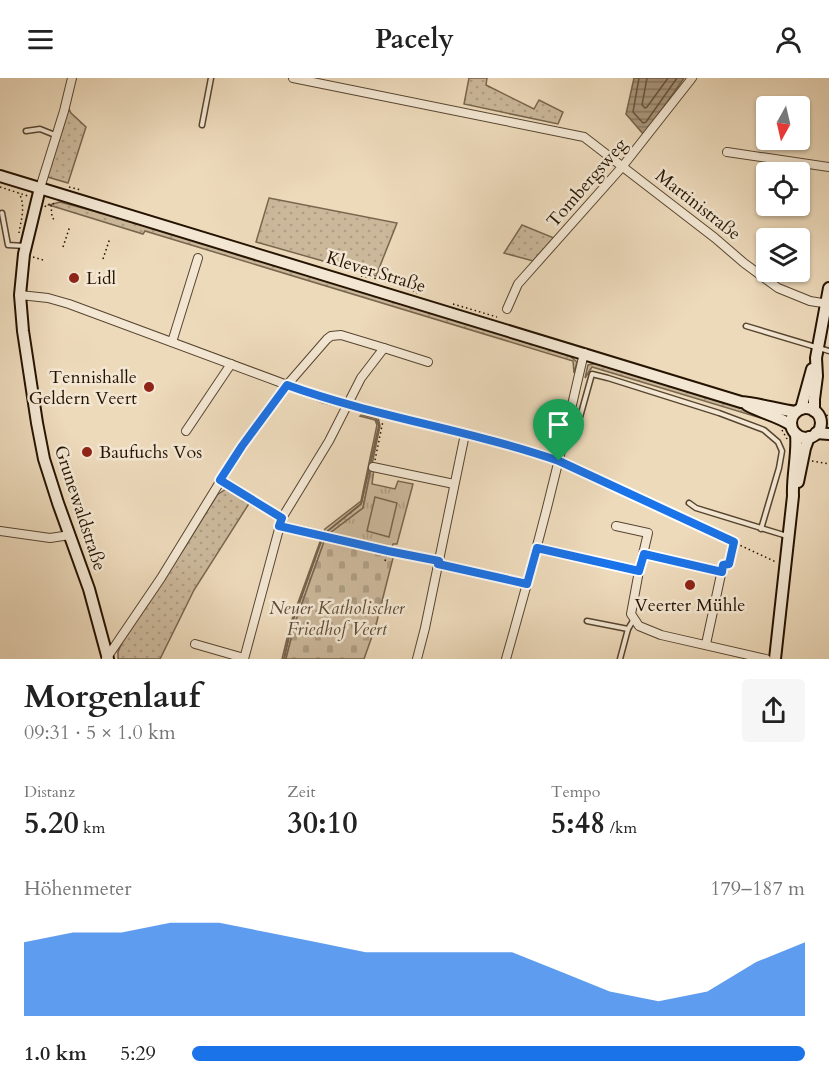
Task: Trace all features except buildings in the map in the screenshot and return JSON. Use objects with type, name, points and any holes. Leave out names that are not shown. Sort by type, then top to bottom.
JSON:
[{"type":"main road","name":"Klever Straße","points":[[0,176],[741,402],[779,418],[794,429]]},
{"type":"main road","name":"Grunewaldstraße","points":[[40,188],[25,246],[20,294],[23,331],[41,446],[52,487],[89,589],[107,658]]},
{"type":"main road","points":[[793,496],[799,480],[805,448],[820,428],[823,418],[814,399],[829,288]]},
{"type":"main road","points":[[775,659],[797,447],[791,420],[799,410],[812,369],[821,352]]},
{"type":"main road","name":"Klever Straße","points":[[741,402],[782,410],[799,410]]},
{"type":"main road","points":[[799,410],[810,409],[823,418]]},
{"type":"main road","points":[[794,429],[804,437],[829,434]]},
{"type":"street","points":[[40,188],[72,78]]},
{"type":"street","name":"Martinistraße","points":[[293,78],[584,137],[778,288],[810,301],[828,304]]},
{"type":"street","name":"Tombergsweg","points":[[507,309],[518,284],[622,167],[692,78]]},
{"type":"street","points":[[727,152],[829,167]]},
{"type":"street","points":[[172,342],[198,258]]},
{"type":"street","points":[[20,294],[69,304],[287,385],[348,405],[465,434],[559,461]]},
{"type":"street","points":[[107,658],[161,578],[242,446],[287,385],[327,339],[341,335],[428,362]]},
{"type":"street","points":[[195,644],[244,659],[282,518],[329,441],[361,378],[384,348]]},
{"type":"street","points":[[506,659],[537,548],[584,353]]},
{"type":"street","points":[[186,431],[231,364]]},
{"type":"street","points":[[417,659],[465,434]]},
{"type":"street","points":[[373,467],[454,484]]},
{"type":"street","points":[[220,480],[282,518]]},
{"type":"street","points":[[616,526],[648,533],[631,614],[639,626],[661,635],[766,659]]},
{"type":"street","points":[[0,531],[50,538],[70,536]]},
{"type":"street","points":[[537,548],[639,571]]},
{"type":"street","points":[[438,562],[527,584]]},
{"type":"street","points":[[706,644],[722,568]]},
{"type":"lane","points":[[202,125],[211,78]]},
{"type":"lane","points":[[26,131],[40,129],[56,135]]},
{"type":"lane","points":[[2,213],[8,245],[25,246]]},
{"type":"lane","points":[[746,326],[821,352]]},
{"type":"lane","points":[[570,415],[580,417],[592,374],[697,406],[764,430],[778,442],[782,451],[761,528]]},
{"type":"lane","points":[[689,503],[696,508],[788,536]]},
{"type":"lane","points":[[620,659],[628,629],[634,618]]},
{"type":"lane","points":[[587,621],[628,629]]},
{"type":"path","points":[[0,187],[19,193]]},
{"type":"path","points":[[51,204],[52,217],[55,221]]},
{"type":"path","points":[[63,247],[70,226]]},
{"type":"path","points":[[103,259],[110,238]]},
{"type":"path","points":[[814,399],[819,400],[823,418]]},
{"type":"path","points":[[373,467],[385,414]]},
{"type":"path","points":[[808,458],[829,464]]},
{"type":"path","points":[[559,461],[785,566]]},
{"type":"path","points":[[279,526],[438,562]]},
{"type":"path","points":[[644,554],[722,568],[729,564],[734,542]]},
{"type":"path","points":[[385,561],[388,551]]},
{"type":"green space","points":[[469,78],[487,78],[486,85],[534,109],[539,100],[563,112],[558,124],[464,104]]},
{"type":"green space","points":[[66,103],[71,113],[86,127],[68,183],[44,176]]},
{"type":"green space","points":[[269,198],[397,223],[376,276],[256,242]]},
{"type":"green space","points":[[60,202],[146,225],[565,352],[577,362],[574,373],[573,361],[145,231],[143,234],[49,205]]},
{"type":"green space","points":[[522,225],[554,238],[533,261],[504,253]]},
{"type":"green space","points":[[598,363],[683,388],[775,419],[787,426],[592,367],[585,378],[588,365]]},
{"type":"green space","points":[[363,413],[378,417],[380,426],[363,508],[326,536],[322,535],[325,529],[361,501],[377,425],[375,420],[360,416]]},
{"type":"green space","points":[[371,469],[374,469],[372,484],[395,489],[398,481],[413,484],[397,544],[393,544],[391,550],[326,536],[363,508]]},
{"type":"green space","points":[[226,489],[250,502],[194,590],[160,659],[118,659],[118,652],[124,638],[217,495]]},
{"type":"green space","points":[[375,497],[397,503],[389,537],[367,531]]},
{"type":"green space","points":[[321,539],[325,539],[295,623],[286,659],[282,659],[291,622]]},
{"type":"green space","name":"Neuer Katholischer Friedhof Veert","points":[[325,539],[394,554],[376,625],[364,659],[286,659],[295,623]]},
{"type":"water","points":[[634,78],[684,78],[644,135],[626,114]]},
{"type":"waterway","points":[[324,534],[361,504],[379,426],[376,418],[363,415]]},
{"type":"waterway","points":[[284,659],[292,623],[322,539]]},
{"type":"place","name":"Lidl","points":[[74,278]]},
{"type":"place","name":"Tennishalle Geldern Veert","points":[[149,387]]},
{"type":"place","name":"Baufuchs Vos","points":[[87,452]]},
{"type":"place","name":"Veerter Mühle","points":[[690,585]]},
{"type":"route","points":[[287,385],[325,399],[536,453],[559,461],[734,542],[729,564],[723,565],[722,572],[644,554],[639,571],[537,548],[527,584],[438,564],[439,561],[279,526],[282,518],[220,480],[287,385]]}]
